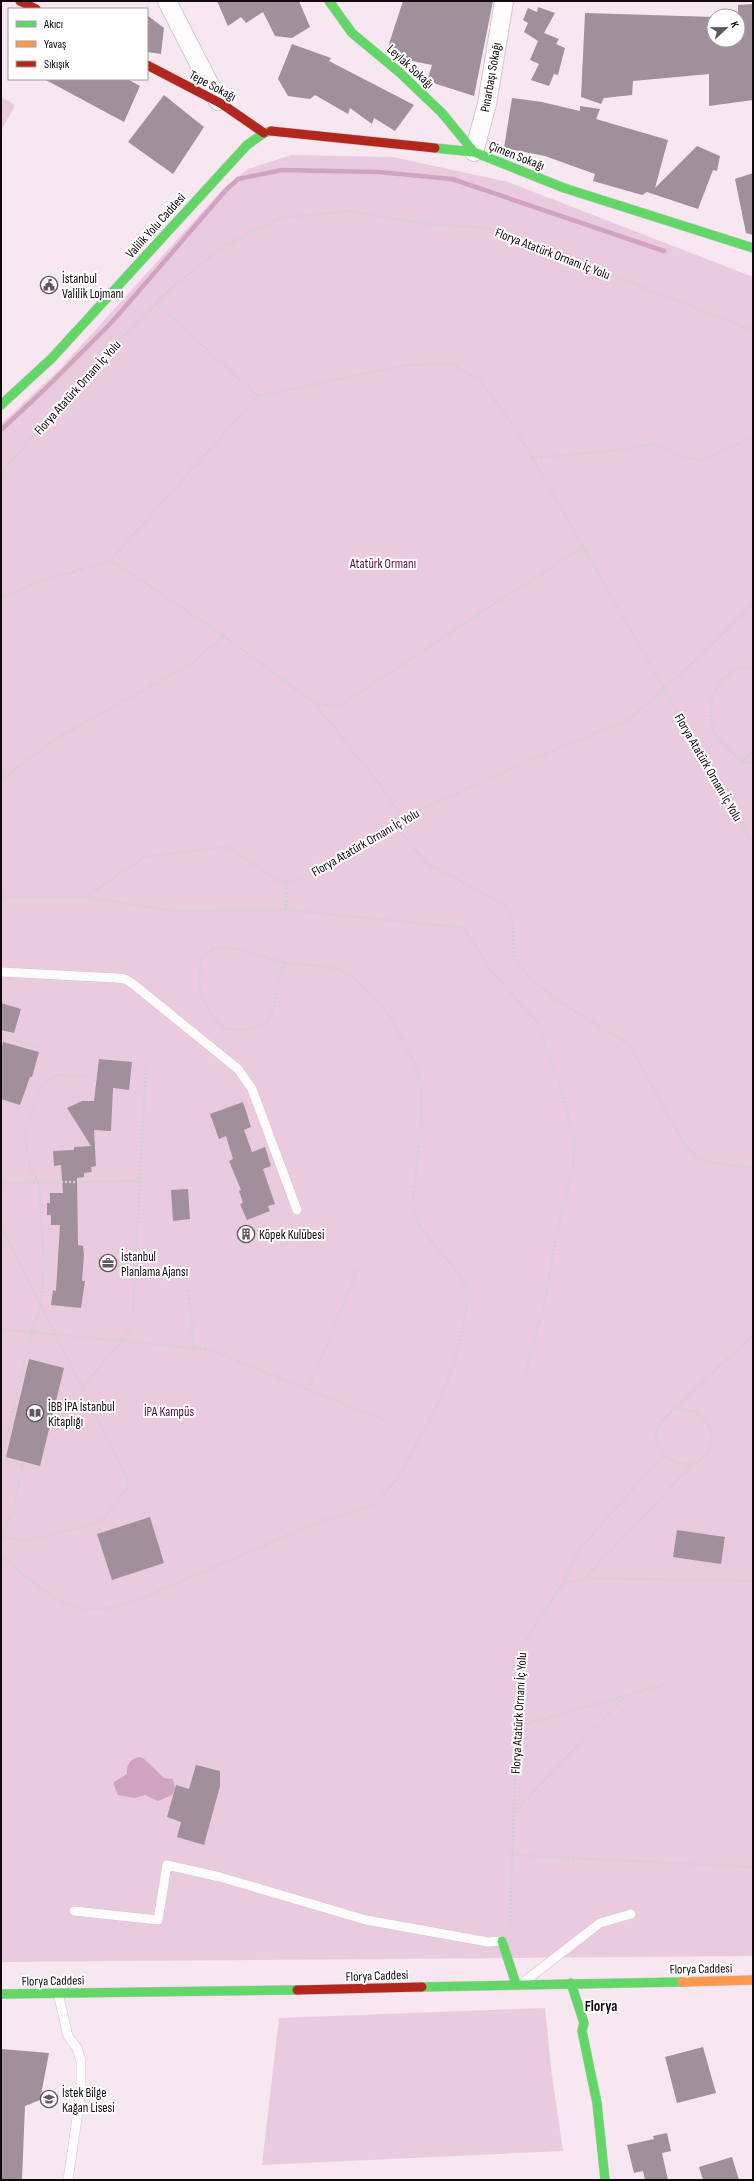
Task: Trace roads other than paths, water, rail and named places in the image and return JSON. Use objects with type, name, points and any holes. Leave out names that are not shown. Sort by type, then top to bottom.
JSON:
[{"type":"main road","points":[[20,1],[34,8]]},
{"type":"main road","name":"Leylak Sokağı","points":[[329,1],[352,33],[399,72],[431,103],[474,152]]},
{"type":"main road","name":"Tepe Sokağı","points":[[148,66],[218,101],[244,117],[264,133]]},
{"type":"main road","name":"Çimen Sokağı","points":[[264,133],[280,131],[474,152],[564,188],[753,248]]},
{"type":"main road","name":"Valilik Yolu Caddesi","points":[[1,405],[26,384],[203,191],[248,145],[264,133]]},
{"type":"main road","points":[[506,1938],[518,1984]]},
{"type":"main road","name":"Florya Caddesi","points":[[1,1994],[310,1990],[518,1984],[753,1980]]},
{"type":"main road","points":[[571,1983],[584,2024],[582,2030],[596,2103],[606,2180]]},
{"type":"main road","points":[[584,2024],[591,2028],[597,2054],[608,2119],[614,2180]]},
{"type":"street","points":[[167,1],[218,101]]},
{"type":"street","name":"Pınarbaşı Sokağı","points":[[474,152],[487,104],[504,1]]},
{"type":"lane","points":[[1,972],[117,978],[125,979],[133,984],[238,1069],[252,1089],[297,1210]]},
{"type":"lane","points":[[74,1911],[158,1920],[167,1865],[220,1877],[366,1920],[488,1942],[506,1938]]},
{"type":"lane","points":[[518,1984],[600,1923],[631,1914]]},
{"type":"lane","points":[[58,1993],[68,2036],[77,2048],[81,2061],[80,2091],[68,2180]]},
{"type":"waterway","points":[[1,430],[45,389],[112,322],[227,189],[238,179],[282,170],[378,172],[452,179],[664,251]]},
{"type":"place","name":"İstanbul Valilik Lojmanı","points":[[49,285]]},
{"type":"place","name":"Köpek Kulübesi","points":[[246,1234]]},
{"type":"place","name":"İstanbul Planlama Ajansı","points":[[108,1263]]},
{"type":"place","name":"İBB İPA İstanbul Kitaplığı","points":[[35,1413]]},
{"type":"place","name":"İstek Bilge Kağan Lisesi","points":[[49,2099]]},
{"type":"district","name":"Florya","points":[[601,2006]]},
{"type":"park label","name":"Atatürk Ormanı","points":[[383,563]]},
{"type":"park label","name":"İPA Kampüs","points":[[169,1411]]}]
